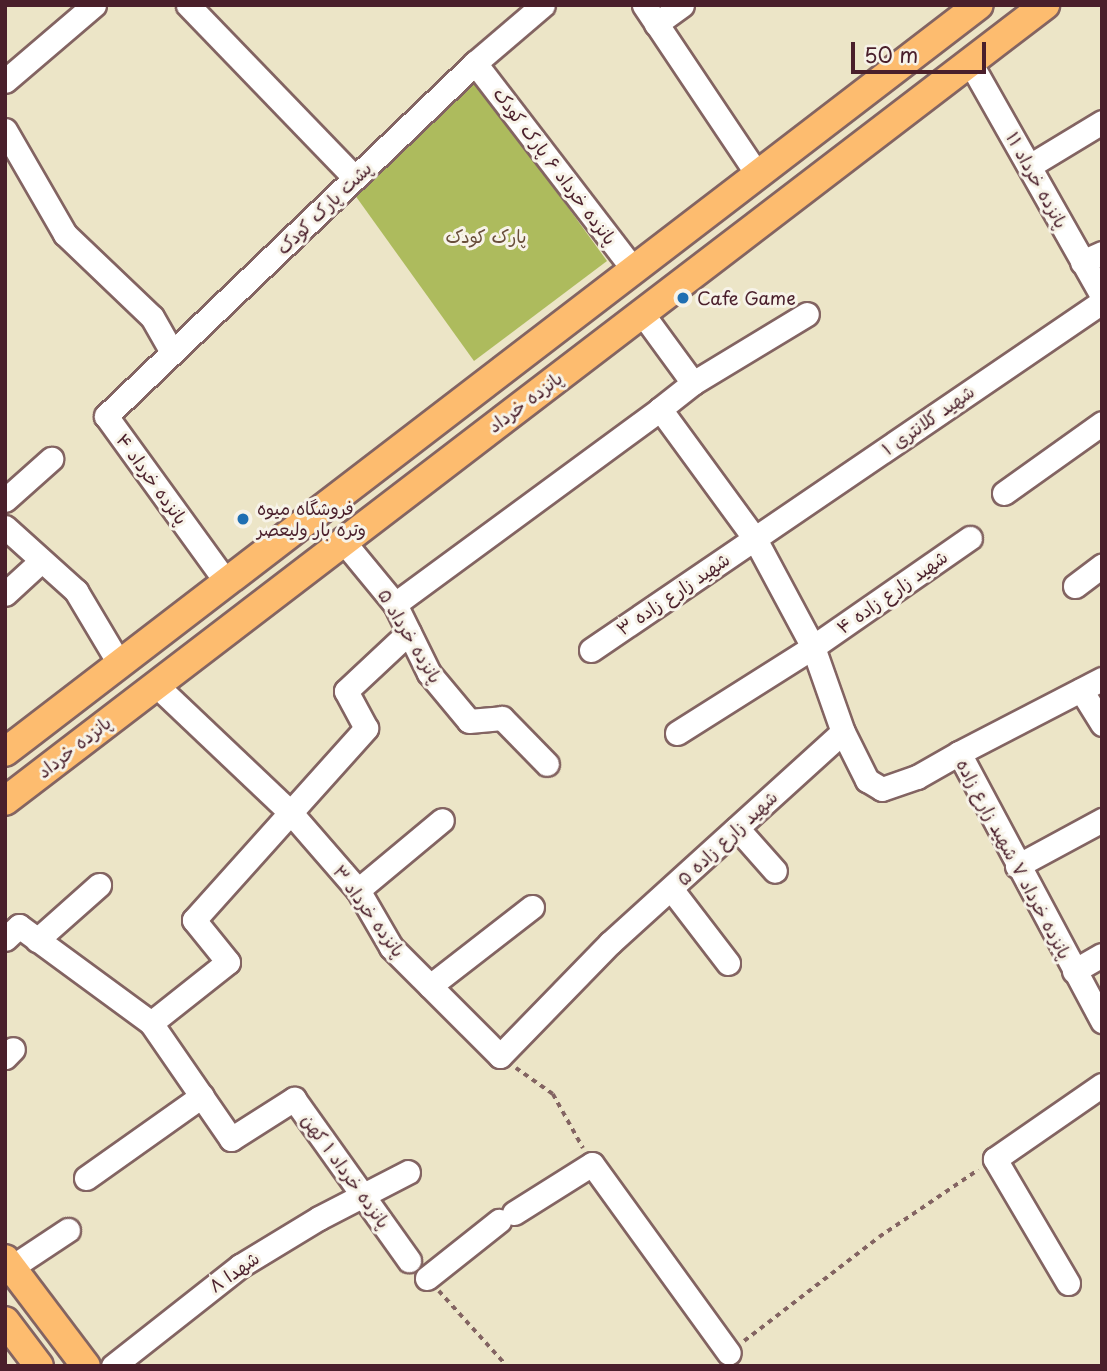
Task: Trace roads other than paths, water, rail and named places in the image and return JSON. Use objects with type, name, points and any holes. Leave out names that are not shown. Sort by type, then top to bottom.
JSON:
[{"type":"main road","points":[[5,752],[979,5]]},
{"type":"main road","name":"پانزده خرداد","points":[[5,801],[343,541],[644,316],[1045,5]]},
{"type":"main road","points":[[9,1263],[86,1366]]},
{"type":"main road","points":[[9,1331],[39,1366]]},
{"type":"street","points":[[5,81],[94,5]]},
{"type":"street","points":[[188,5],[355,178]]},
{"type":"street","name":"پشت پارک کودک","points":[[172,352],[475,63],[543,5]]},
{"type":"street","points":[[682,5],[650,15],[758,175]]},
{"type":"street","name":"پانزده خرداد ۶ پارک کودک","points":[[475,63],[634,270]]},
{"type":"street","name":"پانزده خرداد ۱۱","points":[[971,64],[1031,165],[1092,258],[1102,296]]},
{"type":"street","points":[[1031,165],[1102,122]]},
{"type":"street","points":[[5,130],[65,234],[152,317],[172,352]]},
{"type":"street","name":"شهید کلانتری ۱","points":[[755,539],[1102,302]]},
{"type":"street","points":[[395,604],[693,383],[807,314]]},
{"type":"street","points":[[644,316],[693,383]]},
{"type":"street","name":"پانزده خرداد ۴","points":[[172,352],[106,416],[227,583]]},
{"type":"street","name":"پانزده خرداد ۷ شهید زارع زاده","points":[[660,409],[755,539],[813,647],[843,732],[867,780],[882,789],[917,778],[959,753],[1102,1021]]},
{"type":"street","points":[[1004,493],[1102,423]]},
{"type":"street","points":[[5,500],[51,459]]},
{"type":"street","points":[[5,527],[76,591],[119,663]]},
{"type":"street","name":"شهید زارع زاده ۴","points":[[677,733],[813,647],[970,538]]},
{"type":"street","name":"شهید زارع زاده ۳","points":[[591,650],[755,539]]},
{"type":"street","name":"پانزده خرداد ۵","points":[[343,541],[395,604],[429,673],[469,721],[502,718],[547,764]]},
{"type":"street","points":[[5,594],[41,561]]},
{"type":"street","points":[[1075,586],[1102,566]]},
{"type":"street","points":[[151,1023],[228,962],[194,920],[366,728],[345,691],[409,632]]},
{"type":"street","points":[[959,753],[1102,679]]},
{"type":"street","name":"پانزده خرداد ۳","points":[[155,684],[292,813],[358,890],[391,947],[500,1056]]},
{"type":"street","points":[[1081,690],[1102,724]]},
{"type":"street","name":"شهید زارع زاده ۵","points":[[500,1056],[610,943],[672,890],[843,732]]},
{"type":"street","points":[[358,890],[442,820]]},
{"type":"street","points":[[1017,866],[1102,820]]},
{"type":"street","points":[[737,828],[775,871]]},
{"type":"street","points":[[37,940],[99,885]]},
{"type":"street","points":[[672,890],[728,963]]},
{"type":"street","points":[[430,986],[532,907]]},
{"type":"street","name":"پانزده خرداد ۱ کهن","points":[[5,939],[19,926],[151,1023],[231,1139],[294,1099],[409,1259]]},
{"type":"street","points":[[1074,971],[1102,955]]},
{"type":"street","points":[[1068,1283],[995,1159],[1102,1085]]},
{"type":"street","points":[[86,1178],[202,1096]]},
{"type":"street","points":[[427,1278],[507,1217],[592,1164],[729,1353]]},
{"type":"street","name":"شهدا ۸","points":[[113,1366],[231,1272],[364,1194],[408,1172]]},
{"type":"street","points":[[9,1263],[68,1230]]},
{"type":"place","name":"Cafe Game","points":[[683,298]]},
{"type":"place","name":"فروشگاه میوه وتره بار ولیعصر","points":[[243,519]]},
{"type":"park label","name":"پارک کودک","points":[[486,236]]}]
